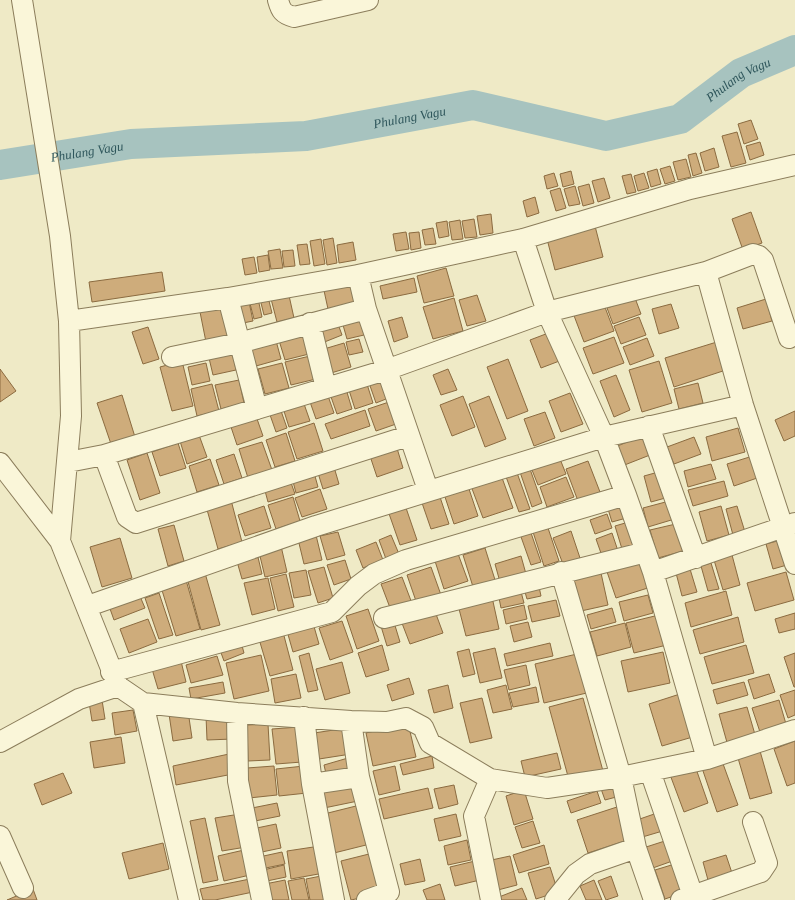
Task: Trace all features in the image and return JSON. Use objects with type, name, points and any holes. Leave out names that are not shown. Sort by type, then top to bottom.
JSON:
[{"type":"street","points":[[22,0],[60,236],[69,321],[71,416],[60,541]]},
{"type":"street","points":[[278,0],[281,11],[294,17],[368,0]]},
{"type":"street","points":[[69,321],[228,298],[358,275],[523,238],[682,191],[795,165]]},
{"type":"street","points":[[523,238],[547,312],[604,437],[626,495],[653,572],[707,759]]},
{"type":"street","points":[[68,462],[104,455],[386,370],[547,312],[706,272],[753,254],[759,256],[763,260],[789,338]]},
{"type":"street","points":[[706,272],[744,405],[770,484],[789,525],[795,564]]},
{"type":"street","points":[[358,275],[366,309],[408,436],[428,490]]},
{"type":"street","points":[[228,298],[257,409]]},
{"type":"street","points":[[172,357],[239,343],[366,309]]},
{"type":"street","points":[[310,323],[326,388]]},
{"type":"street","points":[[88,606],[316,526],[428,490],[604,437],[744,405]]},
{"type":"street","points":[[649,426],[696,558]]},
{"type":"street","points":[[104,455],[127,517],[136,523],[408,436]]},
{"type":"street","points":[[0,463],[60,541],[88,606],[115,679],[144,703],[237,713],[351,721],[387,722],[406,718],[423,727],[430,744],[490,779],[547,788],[621,777],[707,759],[795,730]]},
{"type":"street","points":[[0,742],[115,679],[332,612],[358,586],[374,574],[406,560],[626,495]]},
{"type":"street","points":[[653,572],[789,525]]},
{"type":"street","points":[[384,618],[561,572],[646,552]]},
{"type":"street","points":[[561,572],[621,777],[636,848],[654,900]]},
{"type":"street","points":[[144,703],[190,900]]},
{"type":"street","points":[[237,713],[238,781],[262,900]]},
{"type":"street","points":[[304,717],[312,784],[334,900]]},
{"type":"street","points":[[351,721],[359,777],[389,892],[367,900]]},
{"type":"street","points":[[650,771],[687,898],[761,872],[766,868],[767,864],[753,822]]},
{"type":"street","points":[[312,784],[359,777]]},
{"type":"street","points":[[490,779],[474,816],[491,900]]},
{"type":"street","points":[[0,836],[24,888]]},
{"type":"street","points":[[555,900],[576,874],[590,864],[636,848]]},
{"type":"building","points":[[751,120],[758,139],[744,144],[738,124]]},
{"type":"building","points":[[737,132],[746,163],[731,167],[722,136]]},
{"type":"building","points":[[760,142],[764,155],[750,160],[746,146]]},
{"type":"building","points":[[714,148],[719,167],[705,171],[700,153]]},
{"type":"building","points":[[696,153],[702,173],[693,176],[688,155]]},
{"type":"building","points":[[686,159],[691,177],[678,180],[673,162]]},
{"type":"building","points":[[670,166],[675,181],[665,184],[660,169]]},
{"type":"building","points":[[657,169],[661,184],[651,187],[647,172]]},
{"type":"building","points":[[571,171],[574,184],[563,187],[560,174]]},
{"type":"building","points":[[554,173],[558,186],[547,189],[544,176]]},
{"type":"building","points":[[644,173],[649,188],[638,191],[634,176]]},
{"type":"building","points":[[631,174],[636,192],[627,194],[622,176]]},
{"type":"building","points":[[604,178],[610,198],[598,202],[592,181]]},
{"type":"building","points":[[589,184],[594,203],[583,206],[578,187]]},
{"type":"building","points":[[575,186],[580,204],[569,206],[564,189]]},
{"type":"building","points":[[560,188],[566,208],[556,211],[550,191]]},
{"type":"building","points":[[535,197],[539,213],[527,217],[523,201]]},
{"type":"building","points":[[751,212],[762,243],[743,250],[732,219]]},
{"type":"building","points":[[491,214],[493,233],[480,235],[477,216]]},
{"type":"building","points":[[474,219],[477,237],[465,238],[462,221]]},
{"type":"building","points":[[460,220],[463,239],[452,240],[449,222]]},
{"type":"building","points":[[447,221],[449,236],[439,238],[436,223]]},
{"type":"building","points":[[595,226],[603,257],[555,270],[547,239]]},
{"type":"building","points":[[433,228],[436,244],[425,245],[422,230]]},
{"type":"building","points":[[406,232],[409,249],[396,251],[393,234]]},
{"type":"building","points":[[419,232],[421,248],[411,250],[409,233]]},
{"type":"building","points":[[333,238],[337,263],[327,265],[323,240]]},
{"type":"building","points":[[321,239],[325,264],[314,266],[310,241]]},
{"type":"building","points":[[353,242],[356,260],[339,263],[337,245]]},
{"type":"building","points":[[307,244],[310,264],[300,265],[297,245]]},
{"type":"building","points":[[280,249],[283,268],[271,269],[268,251]]},
{"type":"building","points":[[293,250],[295,266],[284,267],[282,251]]},
{"type":"building","points":[[268,255],[270,270],[259,272],[257,257]]},
{"type":"building","points":[[254,257],[257,273],[245,275],[242,259]]},
{"type":"building","points":[[446,268],[454,296],[424,303],[417,276]]},
{"type":"building","points":[[162,272],[165,291],[92,302],[89,282]]},
{"type":"building","points":[[414,278],[417,292],[383,299],[380,286]]},
{"type":"building","points":[[355,279],[361,301],[328,309],[323,286]]},
{"type":"building","points":[[288,291],[294,318],[277,322],[270,295]]},
{"type":"building","points":[[267,293],[272,313],[264,315],[259,295]]},
{"type":"building","points":[[257,294],[262,317],[254,319],[248,296]]},
{"type":"building","points":[[477,295],[486,321],[467,326],[459,300]]},
{"type":"building","points":[[248,297],[253,321],[243,323],[238,300]]},
{"type":"building","points":[[454,298],[463,331],[433,339],[423,307]]},
{"type":"building","points":[[635,298],[641,314],[613,324],[607,308]]},
{"type":"building","points":[[766,299],[772,321],[743,329],[737,308]]},
{"type":"building","points":[[603,302],[614,331],[584,342],[573,313]]},
{"type":"building","points":[[222,303],[228,338],[206,342],[199,307]]},
{"type":"building","points":[[671,304],[679,328],[659,334],[652,309]]},
{"type":"building","points":[[402,317],[408,337],[394,342],[388,321]]},
{"type":"building","points":[[639,317],[646,335],[621,344],[614,326]]},
{"type":"building","points":[[361,321],[364,335],[347,339],[343,325]]},
{"type":"building","points":[[338,324],[342,335],[322,343],[318,332]]},
{"type":"building","points":[[148,327],[159,359],[143,364],[132,332]]},
{"type":"building","points":[[302,330],[309,354],[285,360],[278,337]]},
{"type":"building","points":[[551,332],[562,360],[541,368],[530,340]]},
{"type":"building","points":[[275,337],[281,359],[256,366],[250,344]]},
{"type":"building","points":[[614,337],[624,363],[593,374],[583,348]]},
{"type":"building","points":[[647,338],[654,356],[630,365],[623,347]]},
{"type":"building","points":[[359,339],[363,352],[349,355],[346,342]]},
{"type":"building","points":[[720,341],[729,369],[674,387],[665,358]]},
{"type":"building","points":[[344,343],[351,367],[331,373],[324,349]]},
{"type":"building","points":[[233,354],[236,370],[213,375],[209,358]]},
{"type":"building","points":[[310,356],[316,379],[291,385],[285,362]]},
{"type":"building","points":[[508,359],[528,411],[507,419],[487,367]]},
{"type":"building","points":[[182,361],[193,406],[172,411],[160,367]]},
{"type":"building","points":[[659,361],[672,403],[642,412],[629,370]]},
{"type":"building","points":[[206,363],[210,381],[192,385],[188,367]]},
{"type":"building","points":[[282,363],[289,388],[265,394],[258,369]]},
{"type":"building","points":[[0,369],[16,391],[0,402]]},
{"type":"building","points":[[448,369],[457,390],[441,395],[433,375]]},
{"type":"building","points":[[384,375],[391,397],[376,403],[368,380]]},
{"type":"building","points":[[616,375],[630,410],[614,417],[600,381]]},
{"type":"building","points":[[239,380],[244,403],[221,409],[215,385]]},
{"type":"building","points":[[366,381],[373,403],[355,409],[348,387]]},
{"type":"building","points":[[698,383],[703,403],[679,409],[674,389]]},
{"type":"building","points":[[212,384],[219,411],[197,416],[191,389]]},
{"type":"building","points":[[346,389],[352,409],[337,414],[330,394]]},
{"type":"building","points":[[327,393],[334,413],[316,419],[309,399]]},
{"type":"building","points":[[570,393],[583,424],[561,432],[549,401]]},
{"type":"building","points":[[122,395],[135,437],[111,444],[97,403]]},
{"type":"building","points":[[463,396],[475,427],[452,436],[440,405]]},
{"type":"building","points":[[489,396],[506,439],[485,447],[469,404]]},
{"type":"building","points":[[303,401],[310,421],[289,427],[283,408]]},
{"type":"building","points":[[392,401],[399,423],[376,431],[368,409]]},
{"type":"building","points":[[280,408],[287,428],[276,432],[269,412]]},
{"type":"building","points":[[365,410],[370,426],[331,439],[325,424]]},
{"type":"building","points":[[795,411],[795,436],[784,441],[775,420]]},
{"type":"building","points":[[545,412],[555,438],[534,446],[524,419]]},
{"type":"building","points":[[256,416],[263,436],[237,445],[230,424]]},
{"type":"building","points":[[314,423],[323,451],[297,459],[288,432]]},
{"type":"building","points":[[738,428],[745,452],[712,461],[706,437]]},
{"type":"building","points":[[286,433],[295,461],[275,467],[266,440]]},
{"type":"building","points":[[199,435],[207,457],[187,464],[180,441]]},
{"type":"building","points":[[642,436],[650,455],[622,466],[615,447]]},
{"type":"building","points":[[694,437],[701,454],[674,464],[667,447]]},
{"type":"building","points":[[262,442],[272,470],[248,478],[239,449]]},
{"type":"building","points":[[178,443],[186,468],[160,476],[152,452]]},
{"type":"building","points":[[396,445],[403,468],[377,477],[369,453]]},
{"type":"building","points":[[147,453],[160,493],[140,500],[127,460]]},
{"type":"building","points":[[234,454],[242,478],[224,484],[216,460]]},
{"type":"building","points":[[756,455],[763,476],[734,486],[727,464]]},
{"type":"building","points":[[210,459],[219,485],[197,492],[189,466]]},
{"type":"building","points":[[560,459],[566,474],[538,485],[532,470]]},
{"type":"building","points":[[588,461],[600,492],[578,501],[566,469]]},
{"type":"building","points":[[711,464],[716,479],[688,487],[684,471]]},
{"type":"building","points":[[334,467],[339,484],[323,489],[318,473]]},
{"type":"building","points":[[313,469],[318,487],[296,493],[291,474]]},
{"type":"building","points":[[530,469],[542,503],[532,507],[520,472]]},
{"type":"building","points":[[516,470],[530,509],[519,512],[505,474]]},
{"type":"building","points":[[662,471],[669,497],[651,502],[644,476]]},
{"type":"building","points":[[501,475],[513,508],[483,518],[471,486]]},
{"type":"building","points":[[566,477],[574,497],[547,507],[540,487]]},
{"type":"building","points":[[290,480],[295,494],[268,502],[264,487]]},
{"type":"building","points":[[724,481],[728,496],[693,506],[688,490]]},
{"type":"building","points":[[468,486],[478,516],[454,524],[444,494]]},
{"type":"building","points":[[320,489],[327,509],[302,517],[295,498]]},
{"type":"building","points":[[439,494],[449,524],[431,529],[421,500]]},
{"type":"building","points":[[293,497],[300,521],[276,529],[268,505]]},
{"type":"building","points":[[231,500],[242,542],[218,549],[206,506]]},
{"type":"building","points":[[673,500],[678,518],[648,527],[643,508]]},
{"type":"building","points":[[404,502],[417,540],[400,545],[387,508]]},
{"type":"building","points":[[626,503],[630,517],[612,522],[608,509]]},
{"type":"building","points":[[264,506],[271,528],[245,536],[238,515]]},
{"type":"building","points":[[721,506],[729,535],[707,541],[699,512]]},
{"type":"building","points":[[737,506],[745,532],[733,535],[726,509]]},
{"type":"building","points":[[607,514],[612,528],[595,534],[590,520]]},
{"type":"building","points":[[632,521],[639,544],[622,549],[615,526]]},
{"type":"building","points":[[680,523],[687,550],[658,558],[650,530]]},
{"type":"building","points":[[174,525],[184,561],[168,566],[158,529]]},
{"type":"building","points":[[548,528],[559,561],[544,566],[533,532]]},
{"type":"building","points":[[530,530],[541,562],[531,565],[520,534]]},
{"type":"building","points":[[315,531],[322,560],[304,564],[297,535]]},
{"type":"building","points":[[571,531],[580,558],[563,564],[553,538]]},
{"type":"building","points":[[338,532],[345,555],[327,560],[320,536]]},
{"type":"building","points":[[612,533],[618,551],[602,556],[596,539]]},
{"type":"building","points":[[391,535],[399,554],[386,559],[379,540]]},
{"type":"building","points":[[120,538],[132,578],[102,587],[90,547]]},
{"type":"building","points":[[781,540],[787,565],[773,569],[766,544]]},
{"type":"building","points":[[376,542],[383,560],[363,568],[356,550]]},
{"type":"building","points":[[281,546],[287,572],[265,577],[259,552]]},
{"type":"building","points":[[485,548],[496,583],[474,590],[463,555]]},
{"type":"building","points":[[457,551],[468,581],[444,589],[434,558]]},
{"type":"building","points":[[257,553],[262,574],[242,579],[236,558]]},
{"type":"building","points":[[641,555],[651,587],[616,598],[605,566]]},
{"type":"building","points":[[732,555],[740,585],[723,590],[714,560]]},
{"type":"building","points":[[521,556],[526,574],[500,582],[495,564]]},
{"type":"building","points":[[345,560],[351,579],[334,585],[327,565]]},
{"type":"building","points":[[711,563],[719,589],[708,591],[701,566]]},
{"type":"building","points":[[324,567],[333,598],[318,603],[308,571]]},
{"type":"building","points":[[431,567],[441,595],[417,604],[407,575]]},
{"type":"building","points":[[690,569],[697,592],[682,596],[676,573]]},
{"type":"building","points":[[306,570],[311,595],[294,598],[289,573]]},
{"type":"building","points":[[786,572],[794,600],[755,611],[747,583]]},
{"type":"building","points":[[205,573],[220,625],[201,630],[187,578]]},
{"type":"building","points":[[601,573],[608,605],[581,611],[574,580]]},
{"type":"building","points":[[286,574],[294,607],[278,611],[270,578]]},
{"type":"building","points":[[402,577],[413,606],[392,613],[381,584]]},
{"type":"building","points":[[268,578],[275,609],[252,615],[244,583]]},
{"type":"building","points":[[186,580],[200,629],[176,636],[161,587]]},
{"type":"building","points":[[538,582],[541,596],[527,599],[523,585]]},
{"type":"building","points":[[520,588],[524,603],[501,608],[498,593]]},
{"type":"building","points":[[726,591],[732,615],[691,627],[685,603]]},
{"type":"building","points":[[159,593],[173,635],[159,639],[145,598]]},
{"type":"building","points":[[139,594],[145,608],[114,620],[109,606]]},
{"type":"building","points":[[648,595],[653,613],[624,621],[619,602]]},
{"type":"building","points":[[492,597],[499,629],[466,636],[458,605]]},
{"type":"building","points":[[556,600],[560,616],[532,622],[528,606]]},
{"type":"building","points":[[524,605],[527,619],[506,624],[503,610]]},
{"type":"building","points":[[433,606],[443,633],[410,644],[400,618]]},
{"type":"building","points":[[612,608],[616,622],[591,629],[587,615]]},
{"type":"building","points":[[368,609],[379,641],[357,649],[346,616]]},
{"type":"building","points":[[795,613],[795,629],[779,633],[775,619]]},
{"type":"building","points":[[663,614],[671,644],[634,653],[626,623]]},
{"type":"building","points":[[738,617],[744,642],[700,654],[693,630]]},
{"type":"building","points":[[148,619],[157,642],[129,653],[120,629]]},
{"type":"building","points":[[393,619],[400,642],[387,646],[380,623]]},
{"type":"building","points":[[342,621],[353,652],[330,660],[319,628]]},
{"type":"building","points":[[528,622],[532,637],[514,642],[510,626]]},
{"type":"building","points":[[313,623],[319,644],[293,652],[287,631]]},
{"type":"building","points":[[625,623],[631,647],[597,656],[590,632]]},
{"type":"building","points":[[283,632],[293,670],[270,676],[259,639]]},
{"type":"building","points":[[241,642],[244,653],[224,661],[220,650]]},
{"type":"building","points":[[550,643],[553,656],[507,666],[504,654]]},
{"type":"building","points":[[382,645],[389,670],[366,677],[358,653]]},
{"type":"building","points":[[746,645],[754,673],[712,684],[704,657]]},
{"type":"building","points":[[495,648],[502,678],[480,683],[473,653]]},
{"type":"building","points":[[469,649],[475,674],[463,677],[457,652]]},
{"type":"building","points":[[663,652],[670,683],[628,692],[621,661]]},
{"type":"building","points":[[309,653],[318,690],[308,692],[299,656]]},
{"type":"building","points":[[581,653],[591,692],[544,703],[535,664]]},
{"type":"building","points":[[795,653],[795,687],[794,687],[784,657]]},
{"type":"building","points":[[261,655],[269,691],[234,699],[226,663]]},
{"type":"building","points":[[217,656],[223,675],[191,683],[186,665]]},
{"type":"building","points":[[181,661],[186,682],[158,689],[152,669]]},
{"type":"building","points":[[342,662],[350,693],[325,700],[316,669]]},
{"type":"building","points":[[526,665],[530,685],[509,690],[504,670]]},
{"type":"building","points":[[296,674],[301,698],[275,703],[271,679]]},
{"type":"building","points":[[769,674],[775,692],[754,699],[748,680]]},
{"type":"building","points":[[409,678],[414,694],[392,701],[387,685]]},
{"type":"building","points":[[223,682],[225,693],[191,699],[189,688]]},
{"type":"building","points":[[744,682],[748,695],[717,704],[713,690]]},
{"type":"building","points":[[448,685],[453,708],[434,713],[428,690]]},
{"type":"building","points":[[506,685],[512,709],[493,713],[487,690]]},
{"type":"building","points":[[536,687],[539,702],[513,707],[509,693]]},
{"type":"building","points":[[795,690],[795,715],[788,718],[780,695]]},
{"type":"building","points":[[683,693],[696,736],[662,746],[649,704]]},
{"type":"building","points":[[482,698],[492,738],[470,743],[460,703]]},
{"type":"building","points":[[583,698],[603,771],[569,780],[549,707]]},
{"type":"building","points":[[102,700],[105,719],[92,721],[89,702]]},
{"type":"building","points":[[779,700],[786,724],[760,732],[752,708]]},
{"type":"building","points":[[747,707],[756,738],[728,746],[719,714]]},
{"type":"building","points":[[133,710],[137,731],[115,735],[112,713]]},
{"type":"building","points":[[188,711],[192,738],[173,741],[169,714]]},
{"type":"building","points":[[231,715],[233,739],[207,740],[206,716]]},
{"type":"building","points":[[408,723],[416,757],[373,766],[366,733]]},
{"type":"building","points":[[268,724],[270,760],[248,761],[247,725]]},
{"type":"building","points":[[299,727],[302,762],[276,764],[272,729]]},
{"type":"building","points":[[347,728],[351,754],[319,759],[314,733]]},
{"type":"building","points":[[121,737],[125,763],[94,768],[90,742]]},
{"type":"building","points":[[795,741],[795,783],[787,786],[774,749]]},
{"type":"building","points":[[760,751],[772,793],[750,799],[738,758]]},
{"type":"building","points":[[557,753],[561,769],[525,777],[521,761]]},
{"type":"building","points":[[229,754],[233,774],[176,785],[173,766]]},
{"type":"building","points":[[432,756],[434,768],[403,775],[400,764]]},
{"type":"building","points":[[348,758],[352,771],[327,778],[324,765]]},
{"type":"building","points":[[722,761],[738,805],[717,812],[702,768]]},
{"type":"building","points":[[694,763],[708,803],[684,812],[669,772]]},
{"type":"building","points":[[274,766],[277,795],[249,798],[247,768]]},
{"type":"building","points":[[304,766],[307,793],[279,796],[276,769]]},
{"type":"building","points":[[395,766],[400,790],[379,795],[373,771]]},
{"type":"building","points":[[63,773],[72,793],[42,805],[34,784]]},
{"type":"building","points":[[615,781],[620,796],[605,800],[600,786]]},
{"type":"building","points":[[354,783],[358,801],[324,808],[320,790]]},
{"type":"building","points":[[454,785],[458,804],[439,809],[434,789]]},
{"type":"building","points":[[428,788],[433,808],[384,819],[379,799]]},
{"type":"building","points":[[524,790],[533,819],[514,825],[506,796]]},
{"type":"building","points":[[597,791],[601,803],[571,813],[567,801]]},
{"type":"building","points":[[277,803],[280,816],[255,821],[252,808]]},
{"type":"building","points":[[360,805],[370,844],[334,853],[324,814]]},
{"type":"building","points":[[620,806],[631,839],[588,853],[577,820]]},
{"type":"building","points":[[660,812],[666,830],[639,838],[634,821]]},
{"type":"building","points":[[240,814],[246,847],[222,851],[215,818]]},
{"type":"building","points":[[456,814],[461,836],[439,841],[434,819]]},
{"type":"building","points":[[205,818],[218,880],[203,883],[190,821]]},
{"type":"building","points":[[533,821],[540,843],[522,848],[515,827]]},
{"type":"building","points":[[276,824],[281,848],[257,853],[252,829]]},
{"type":"building","points":[[671,839],[678,859],[650,869],[643,848]]},
{"type":"building","points":[[467,840],[471,860],[448,865],[444,846]]},
{"type":"building","points":[[163,843],[169,869],[129,879],[122,853]]},
{"type":"building","points":[[544,845],[549,864],[519,873],[513,855]]},
{"type":"building","points":[[320,846],[324,873],[291,879],[287,851]]},
{"type":"building","points":[[244,850],[250,875],[224,881],[218,856]]},
{"type":"building","points":[[282,852],[285,864],[261,869],[259,857]]},
{"type":"building","points":[[377,852],[388,892],[351,900],[341,861]]},
{"type":"building","points":[[726,855],[732,873],[708,880],[703,862]]},
{"type":"building","points":[[510,856],[517,885],[494,891],[487,861]]},
{"type":"building","points":[[420,859],[425,881],[405,885],[400,864]]},
{"type":"building","points":[[475,861],[480,880],[455,886],[450,867]]},
{"type":"building","points":[[678,863],[688,891],[665,899],[655,870]]},
{"type":"building","points":[[284,865],[286,877],[262,882],[259,871]]},
{"type":"building","points":[[550,867],[558,892],[536,899],[528,873]]},
{"type":"building","points":[[326,875],[332,900],[310,900],[306,879]]},
{"type":"building","points":[[611,876],[618,896],[606,900],[598,881]]},
{"type":"building","points":[[304,878],[309,900],[292,900],[288,881]]},
{"type":"building","points":[[250,879],[253,892],[215,900],[203,900],[200,889]]},
{"type":"building","points":[[285,880],[289,900],[268,900],[265,884]]},
{"type":"building","points":[[594,880],[602,900],[586,900],[580,886]]},
{"type":"building","points":[[440,884],[445,900],[427,900],[423,890]]},
{"type":"building","points":[[522,888],[527,900],[500,900],[499,897]]},
{"type":"building","points":[[33,889],[37,900],[7,900]]},
{"type":"waterway","name":"Phulang Vagu","points":[[0,165],[131,144],[306,136],[473,105],[606,136],[680,119],[741,73],[795,50]]}]
